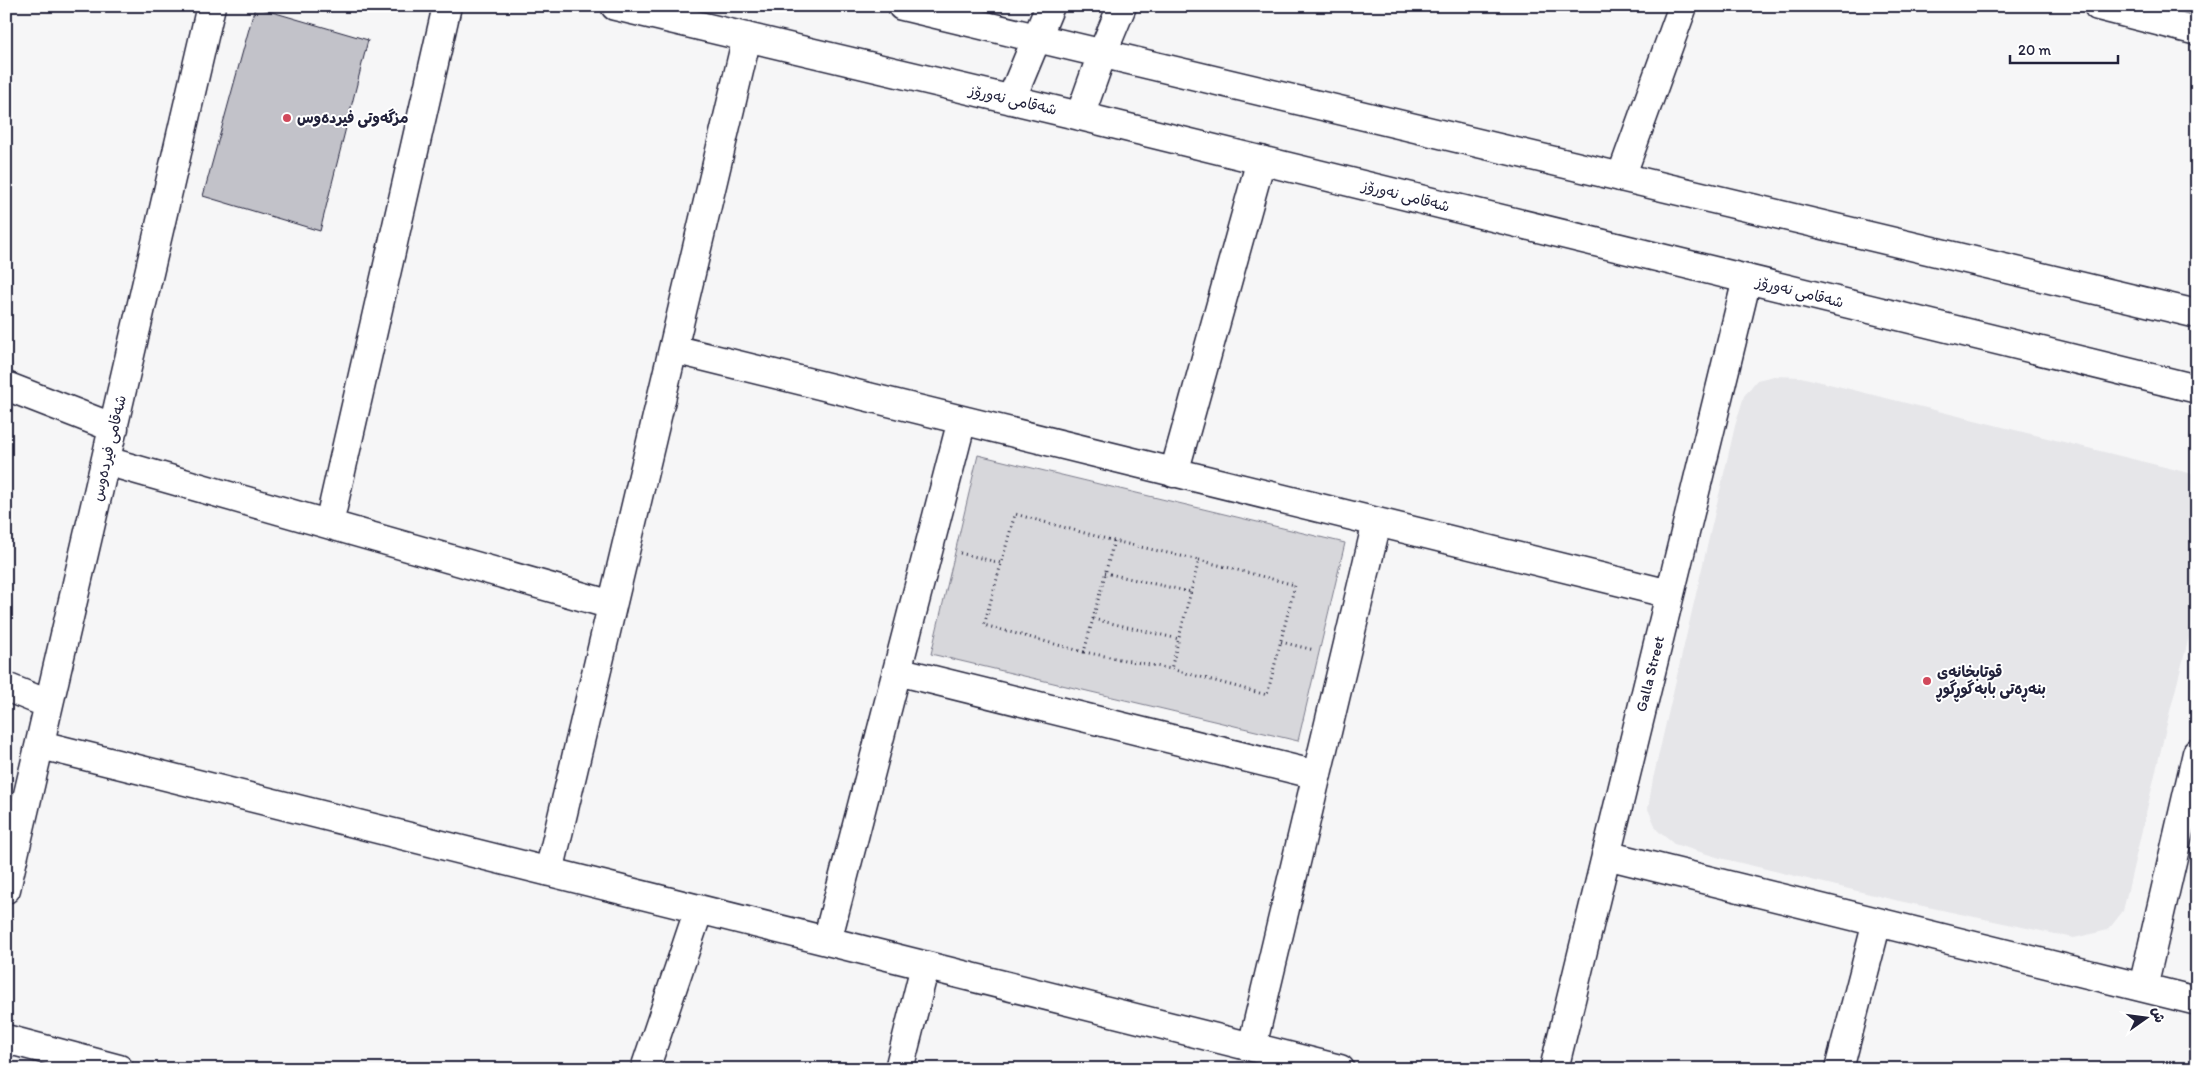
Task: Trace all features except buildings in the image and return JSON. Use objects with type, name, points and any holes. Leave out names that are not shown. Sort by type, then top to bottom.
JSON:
[{"type":"street","name":"شەقامی فیردەوس","points":[[6,889],[41,745],[48,704],[114,428],[211,6]]},
{"type":"street","points":[[329,524],[448,6]]},
{"type":"street","name":"شەقامی نەورۆز","points":[[615,6],[1080,116],[2197,389]]},
{"type":"street","points":[[902,6],[2197,314]]},
{"type":"street","points":[[1011,100],[1050,6]]},
{"type":"street","points":[[1080,116],[1102,54],[1122,6]]},
{"type":"street","points":[[1621,177],[1683,6]]},
{"type":"street","points":[[2098,6],[2197,32]]},
{"type":"street","points":[[549,872],[747,37]]},
{"type":"street","points":[[1174,473],[1260,160]]},
{"type":"street","name":"Galla Street","points":[[1554,1069],[1747,279]]},
{"type":"street","points":[[673,349],[1670,594]]},
{"type":"street","points":[[6,386],[114,428]]},
{"type":"street","points":[[827,941],[962,420]]},
{"type":"street","points":[[106,461],[612,606]]},
{"type":"street","points":[[1252,1047],[1377,522]]},
{"type":"street","points":[[897,671],[1317,775]]},
{"type":"street","points":[[6,687],[48,704]]},
{"type":"street","points":[[41,745],[1340,1069]]},
{"type":"street","points":[[2143,987],[2197,754]]},
{"type":"street","points":[[1606,855],[2197,1001]]},
{"type":"street","points":[[645,1069],[698,909]]},
{"type":"street","points":[[1839,1069],[1877,922]]},
{"type":"street","points":[[899,1069],[925,966]]},
{"type":"street","points":[[6,1039],[119,1069]]},
{"type":"path","points":[[1015,514],[1114,541],[1199,560],[1295,586],[1267,695],[1171,669],[1084,652],[984,624],[1015,514]]},
{"type":"path","points":[[1084,652],[1114,541]]},
{"type":"path","points":[[929,546],[1001,563]]},
{"type":"path","points":[[1171,669],[1199,560]]},
{"type":"path","points":[[1105,573],[1191,592]]},
{"type":"path","points":[[1093,620],[1179,639]]},
{"type":"shaded area","points":[[958,6],[1005,6],[1001,17]]},
{"type":"shaded area","name":"قوتابخانەی بنەڕەتی بابەگوڕگوڕ","points":[[1774,376],[1801,377],[2197,475],[2197,606],[2123,911],[2108,930],[2074,938],[1899,901],[1720,858],[1674,844],[1657,830],[1648,809],[1653,779],[1735,426],[1744,396],[1757,380]]},
{"type":"shaded area","points":[[978,455],[1345,543],[1298,741],[931,654]]},
{"type":"place","name":"مزگەوتی فیردەوس","points":[[287,118]]},
{"type":"place","name":"قوتابخانەی بنەڕەتی بابەگوڕگوڕ","points":[[1927,681]]}]
